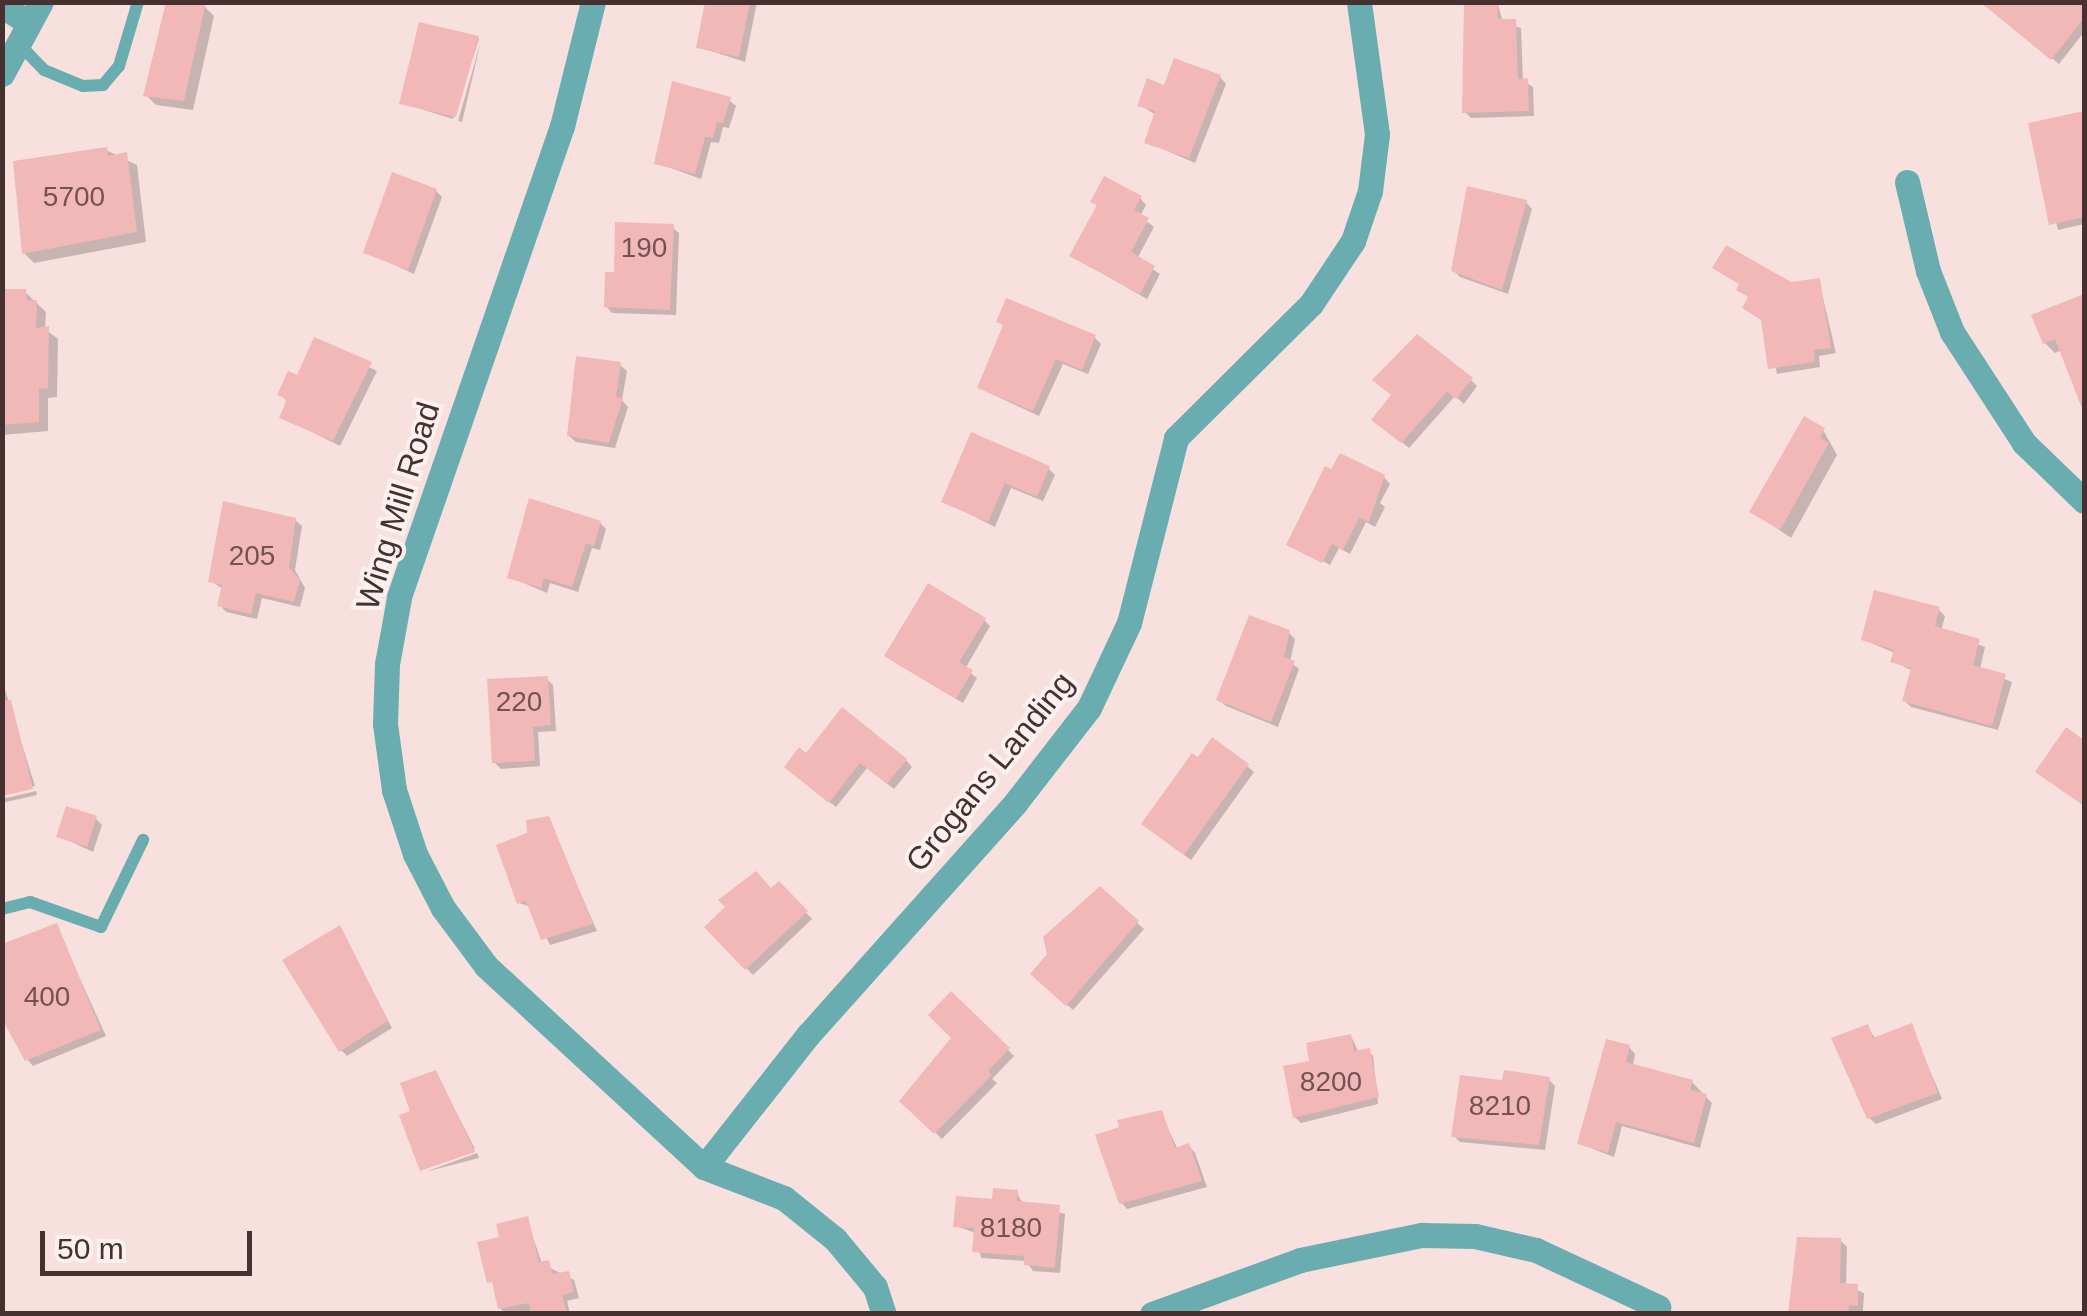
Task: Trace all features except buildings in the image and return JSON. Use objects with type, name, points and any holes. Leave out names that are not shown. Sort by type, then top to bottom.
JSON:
[{"type":"street","name":"Wing Mill Road","points":[[593,2],[562,126],[413,548],[387,664],[385,724],[394,790],[415,854],[443,908],[486,966],[560,1040],[704,1166],[784,1198],[836,1239],[874,1287],[884,1314]]},
{"type":"street","name":"Grogans Landing","points":[[704,1166],[808,1035],[1082,718],[1129,622],[1176,438],[1310,304],[1352,242],[1370,191],[1377,134],[1359,2]]},
{"type":"street","points":[[2,6],[29,23],[2,74]]},
{"type":"street","points":[[1907,182],[1928,271],[1952,332],[2024,443],[2084,500]]},
{"type":"street","points":[[1152,1314],[1300,1260],[1422,1234],[1475,1236],[1536,1250],[1658,1307]]},
{"type":"lane","points":[[29,23],[44,70],[83,86],[103,85],[120,66],[138,2]]},
{"type":"lane","points":[[2,909],[30,902],[101,927],[143,840]]}]
